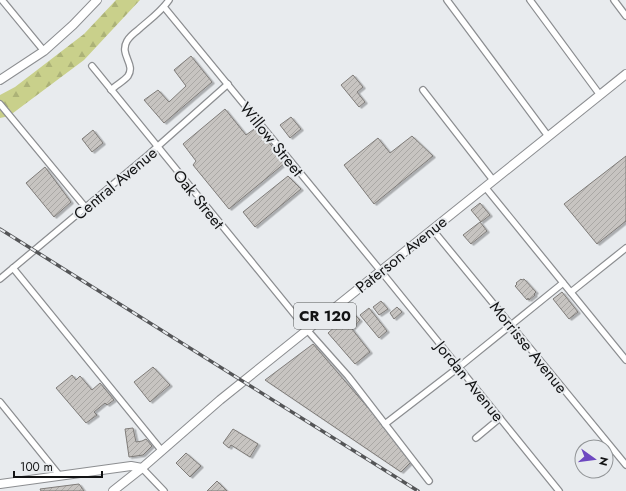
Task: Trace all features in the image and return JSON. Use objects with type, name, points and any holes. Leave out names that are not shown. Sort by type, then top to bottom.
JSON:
[{"type":"main road","points":[[0,80],[44,52],[73,25],[93,2]]},
{"type":"main road","name":"Paterson Avenue","points":[[113,491],[162,451],[220,400],[308,331],[380,270],[626,74]]},
{"type":"main road","points":[[0,484],[131,466],[142,468]]},
{"type":"street","points":[[2,0],[44,52]]},
{"type":"street","points":[[111,90],[125,78],[130,71],[124,48],[129,38],[164,7],[169,0]]},
{"type":"street","points":[[447,0],[548,136]]},
{"type":"street","points":[[530,0],[600,95]]},
{"type":"street","points":[[614,0],[626,16]]},
{"type":"street","name":"Willow Street","points":[[164,7],[380,270]]},
{"type":"street","name":"Oak Street","points":[[92,66],[308,331],[348,376],[429,481]]},
{"type":"street","name":"Central Avenue","points":[[0,279],[28,254],[86,208],[228,84]]},
{"type":"street","points":[[423,90],[493,180]]},
{"type":"street","points":[[1,105],[86,208]]},
{"type":"street","points":[[485,187],[626,360]]},
{"type":"street","name":"Morrisse Avenue","points":[[432,229],[626,465]]},
{"type":"street","points":[[571,292],[625,252]]},
{"type":"street","points":[[13,268],[162,451]]},
{"type":"street","name":"Jordan Avenue","points":[[380,270],[559,491]]},
{"type":"street","points":[[385,424],[459,367],[563,283]]},
{"type":"street","points":[[0,402],[59,475]]},
{"type":"street","points":[[476,438],[500,418]]},
{"type":"street","points":[[142,468],[164,491]]},
{"type":"green space","points":[[116,0],[140,0],[84,60],[9,116],[0,118],[0,95],[15,87],[84,34]]},
{"type":"building","points":[[191,56],[212,82],[164,123],[144,100],[158,90],[169,102],[186,86],[174,70]]},
{"type":"building","points":[[353,75],[363,87],[357,92],[365,102],[359,107],[341,85]]},
{"type":"building","points":[[225,109],[246,135],[257,127],[285,163],[229,209],[193,165],[196,161],[183,144]]},
{"type":"building","points":[[291,117],[301,129],[290,138],[280,125]]},
{"type":"building","points":[[93,130],[103,143],[92,152],[82,139]]},
{"type":"building","points":[[412,136],[433,156],[374,204],[344,165],[378,138],[390,153]]},
{"type":"building","points":[[626,156],[626,221],[597,244],[564,204]]},
{"type":"building","points":[[45,167],[71,202],[54,217],[26,183]]},
{"type":"building","points":[[288,176],[301,189],[255,227],[243,212]]},
{"type":"building","points":[[480,203],[490,215],[481,222],[471,210]]},
{"type":"building","points":[[480,222],[487,231],[471,244],[463,235]]},
{"type":"building","points":[[521,279],[524,279],[536,292],[534,294],[535,295],[529,300],[528,298],[527,300],[515,286]]},
{"type":"building","points":[[562,292],[578,312],[569,319],[553,299]]},
{"type":"building","points":[[381,301],[388,309],[379,315],[373,307]]},
{"type":"building","points":[[397,307],[402,312],[394,319],[390,313]]},
{"type":"building","points":[[369,308],[387,331],[379,338],[360,315]]},
{"type":"building","points":[[352,312],[360,320],[352,329],[370,352],[355,364],[328,333]]},
{"type":"building","points":[[313,344],[413,460],[401,472],[265,380]]},
{"type":"building","points":[[153,367],[170,385],[150,402],[134,382]]},
{"type":"building","points":[[72,375],[76,380],[80,376],[92,390],[100,383],[114,400],[107,405],[105,403],[94,412],[97,415],[86,423],[56,388]]},
{"type":"building","points":[[133,428],[136,442],[146,439],[152,446],[143,455],[129,457],[125,429]]},
{"type":"building","points":[[233,429],[258,444],[250,457],[231,445],[229,448],[223,443]]},
{"type":"building","points":[[186,453],[201,466],[190,477],[176,463]]},
{"type":"building","points":[[217,481],[227,491],[207,491]]},
{"type":"building","points":[[79,484],[84,491],[41,491],[40,489]]},
{"type":"railway","points":[[0,229],[418,491]]}]
